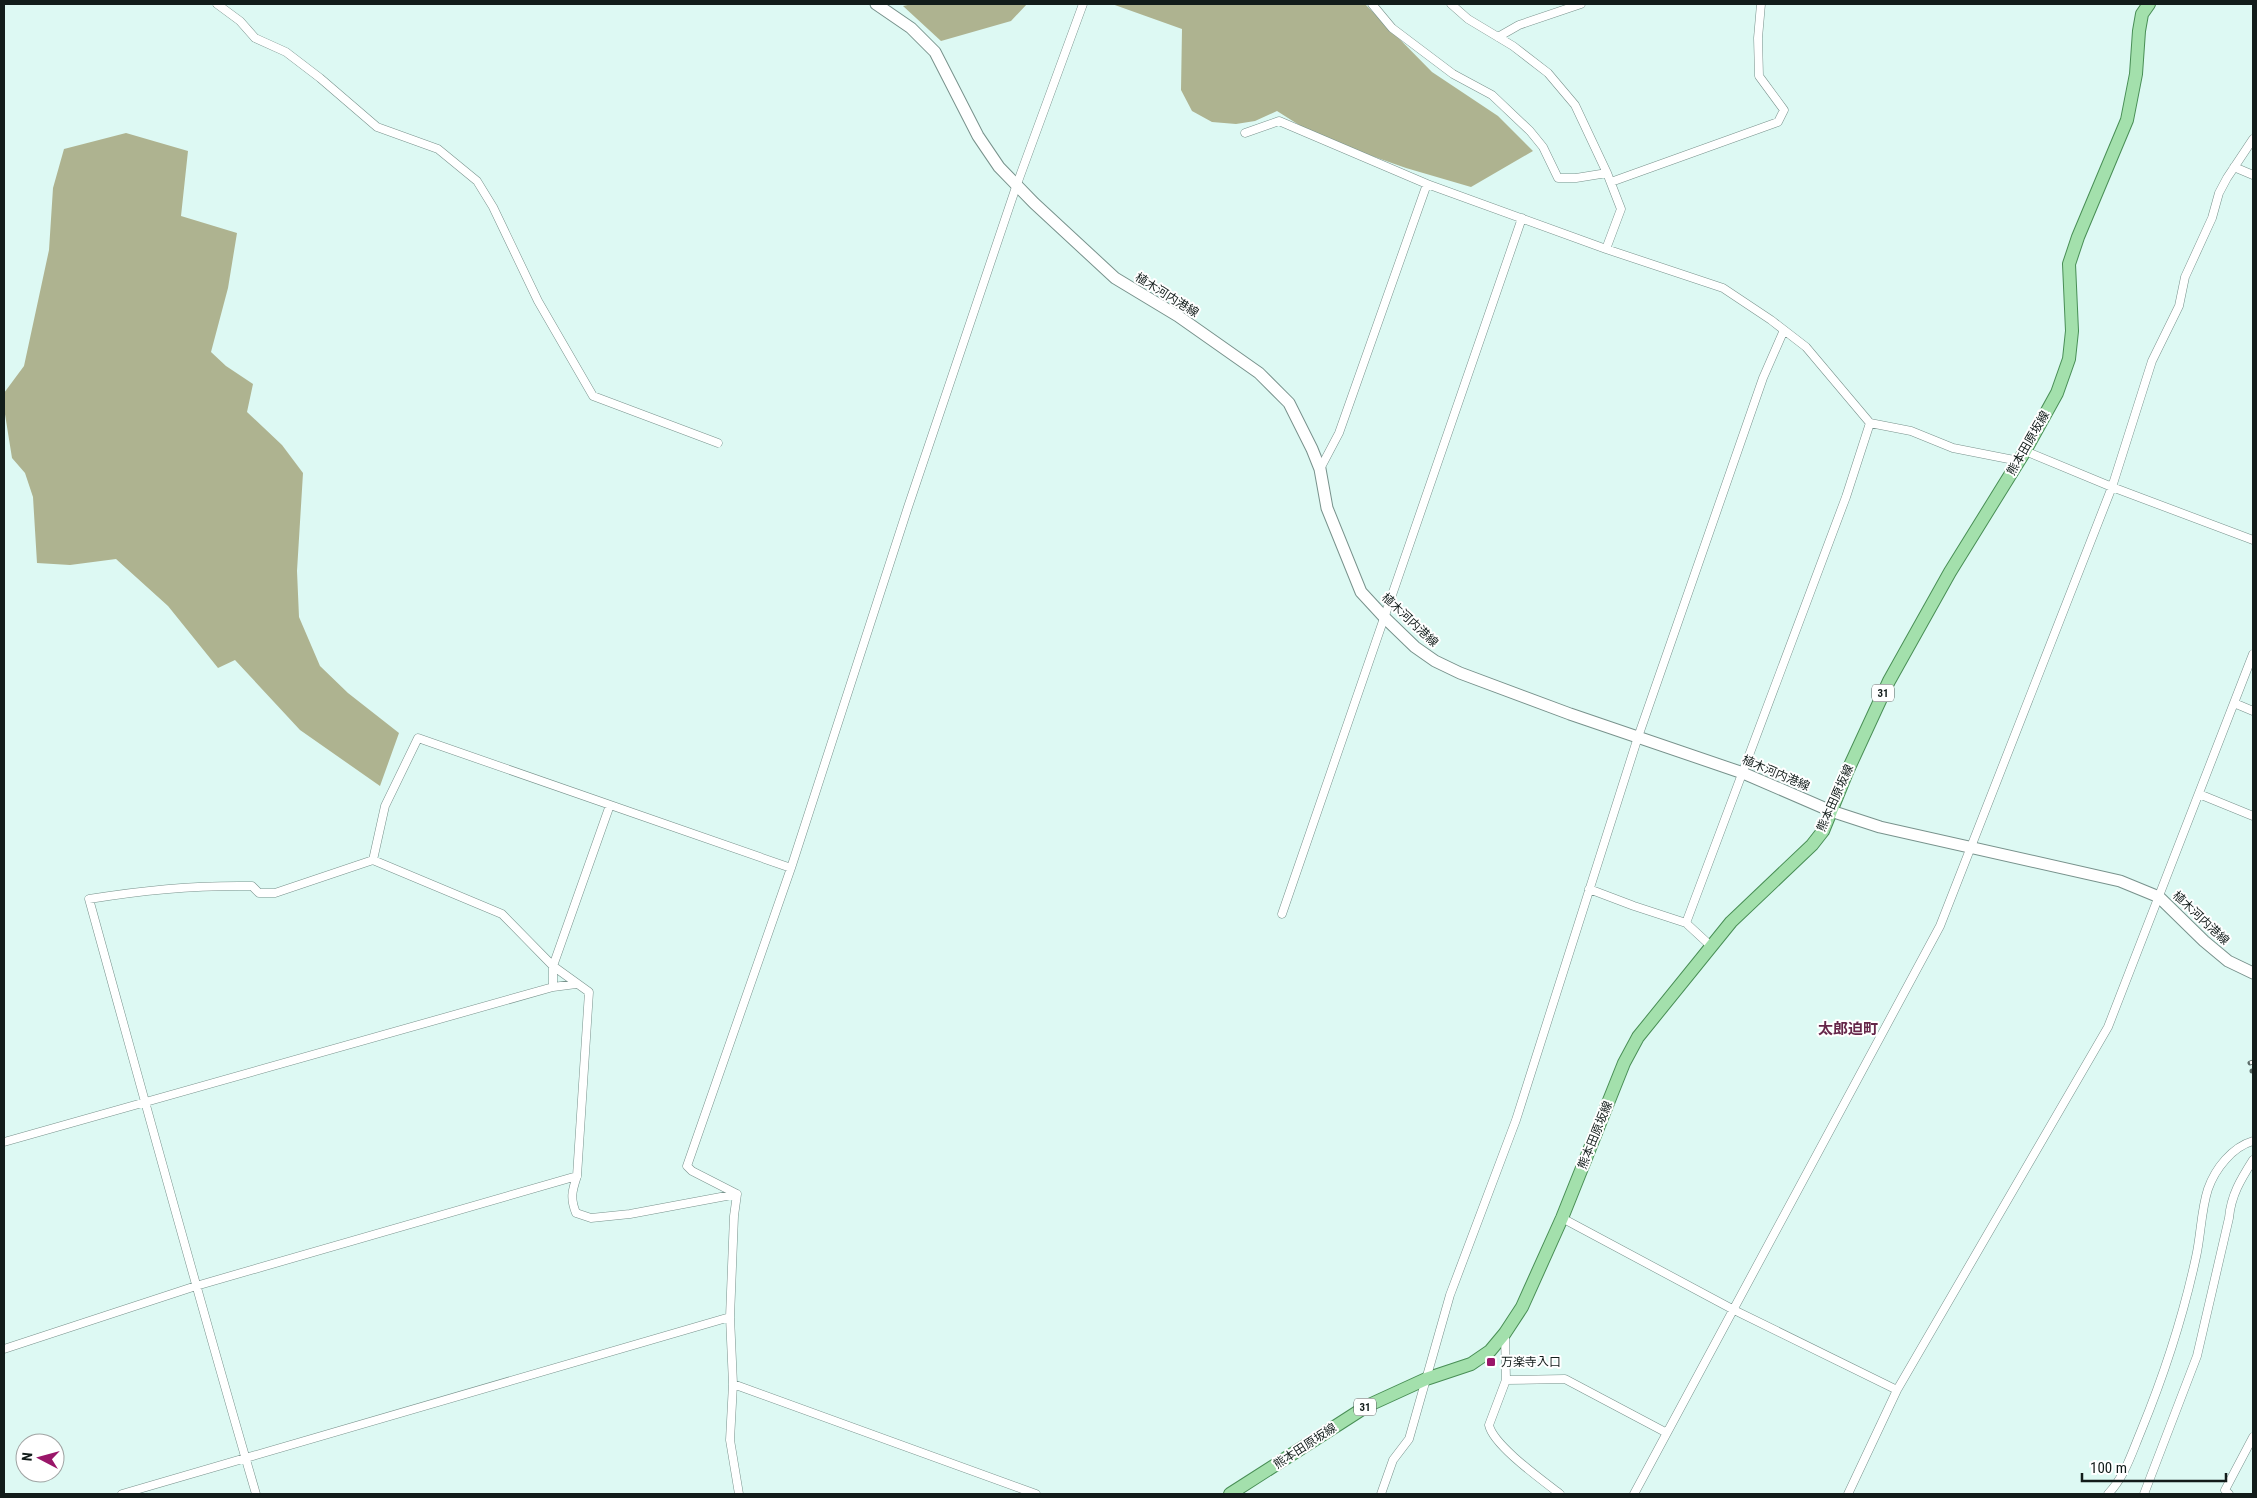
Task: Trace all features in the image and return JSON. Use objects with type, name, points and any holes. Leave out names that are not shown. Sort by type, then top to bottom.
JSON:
[{"type":"main road","name":"植木河内港線","points":[[876,4],[911,28],[935,52],[978,136],[999,167],[1115,278],[1178,316],[1259,373],[1289,403],[1320,469],[1327,508],[1361,592],[1415,647],[1435,661],[1469,676],[1743,773],[1831,811],[1880,827],[2120,881],[2159,896],[2204,941],[2228,961],[2253,973]]},
{"type":"main road","name":"熊本田原坂線","points":[[1230,1494],[1367,1406],[1426,1379],[1471,1364],[1490,1351],[1505,1333],[1522,1307],[1562,1218],[1624,1063],[1638,1037],[1731,922],[1812,845],[1823,831],[1888,681],[1950,572],[2022,456],[2057,393],[2069,359],[2072,331],[2069,264],[2078,237],[2127,120],[2136,74],[2142,14],[2149,4]]},
{"type":"street","points":[[217,4],[240,21],[255,38],[286,52],[320,78],[377,127],[438,149],[477,181],[494,207],[538,301],[593,396],[718,442]]},
{"type":"street","points":[[737,1194],[687,1166],[791,868],[908,507],[1017,184],[1084,4]]},
{"type":"street","points":[[1372,4],[1392,28],[1452,74],[1492,95],[1538,141],[1558,178],[1576,178],[1607,173]]},
{"type":"street","points":[[1451,4],[1468,19],[1513,46],[1548,72],[1576,105],[1611,182],[1621,209],[1606,249]]},
{"type":"street","points":[[1498,37],[1519,25],[1581,4]]},
{"type":"street","points":[[1611,182],[1778,122],[1784,110],[1759,76],[1758,38],[1760,4]]},
{"type":"street","points":[[1245,132],[1279,121],[1427,184],[1606,249],[1723,288],[1806,347],[1870,423],[1911,431],[1953,448],[2022,456],[2112,486],[2253,540]]},
{"type":"street","points":[[1634,1494],[1940,926],[2112,486],[2152,361],[2179,306],[2185,277],[2212,218],[2220,193],[2234,167],[2253,139]]},
{"type":"street","points":[[2234,167],[2253,176]]},
{"type":"street","points":[[1320,469],[1339,433],[1427,184]]},
{"type":"street","points":[[1282,914],[1340,741],[1385,618],[1522,218]]},
{"type":"street","points":[[1380,1494],[1393,1460],[1408,1439],[1450,1295],[1516,1120],[1638,737],[1763,378],[1784,330]]},
{"type":"street","points":[[1686,923],[1846,497],[1870,423]]},
{"type":"street","points":[[1848,1494],[1897,1390],[2108,1027],[2253,654]]},
{"type":"street","points":[[2234,703],[2253,711]]},
{"type":"street","points":[[373,860],[385,806],[418,738],[791,868]]},
{"type":"street","points":[[2199,794],[2253,816]]},
{"type":"street","points":[[554,987],[553,966],[610,805]]},
{"type":"street","points":[[256,1494],[196,1286],[147,1102],[89,899],[135,891],[200,885],[252,886],[260,893],[275,893],[373,860],[502,914],[553,966],[589,992],[577,1176],[571,1192],[576,1213],[591,1218],[630,1214],[737,1194]]},
{"type":"street","points":[[1589,888],[1634,906],[1686,923],[1712,947]]},
{"type":"street","points":[[4,1142],[554,987],[576,984]]},
{"type":"street","points":[[2108,1494],[2120,1481],[2171,1351],[2188,1296],[2208,1190],[2216,1173],[2228,1156],[2246,1143],[2253,1141]]},
{"type":"street","points":[[2144,1494],[2197,1356],[2229,1218],[2230,1203],[2237,1185],[2253,1160]]},
{"type":"street","points":[[4,1349],[196,1286],[577,1176]]},
{"type":"street","points":[[737,1194],[734,1216],[730,1317],[733,1384],[730,1440],[739,1494]]},
{"type":"street","points":[[1562,1218],[1734,1310],[1897,1390]]},
{"type":"street","points":[[122,1494],[730,1317]]},
{"type":"street","points":[[1505,1333],[1506,1380],[1489,1425],[1490,1433],[1502,1446],[1560,1494]]},
{"type":"street","points":[[1506,1380],[1565,1379],[1667,1433]]},
{"type":"street","points":[[733,1384],[1036,1494]]},
{"type":"street","points":[[2229,1494],[2225,1490],[2253,1437]]},
{"type":"green space","points":[[912,4],[1027,4],[1011,21],[941,41],[903,6]]},
{"type":"green space","points":[[1112,4],[1365,4],[1432,72],[1498,116],[1533,151],[1471,187],[1406,168],[1318,137],[1277,111],[1255,121],[1236,124],[1212,122],[1192,111],[1181,90],[1182,29]]},
{"type":"green space","points":[[126,133],[188,151],[181,216],[237,233],[228,288],[211,352],[226,366],[253,384],[247,412],[282,445],[303,473],[297,571],[299,617],[320,666],[348,693],[399,733],[380,786],[300,730],[235,660],[218,668],[168,606],[116,559],[70,565],[37,563],[33,497],[25,473],[12,458],[4,408],[4,393],[24,366],[49,250],[53,188],[64,149]]},
{"type":"place","name":"万楽寺入口","points":[[1491,1362]]},
{"type":"district","name":"太郎迫町","points":[[1848,1029]]}]
